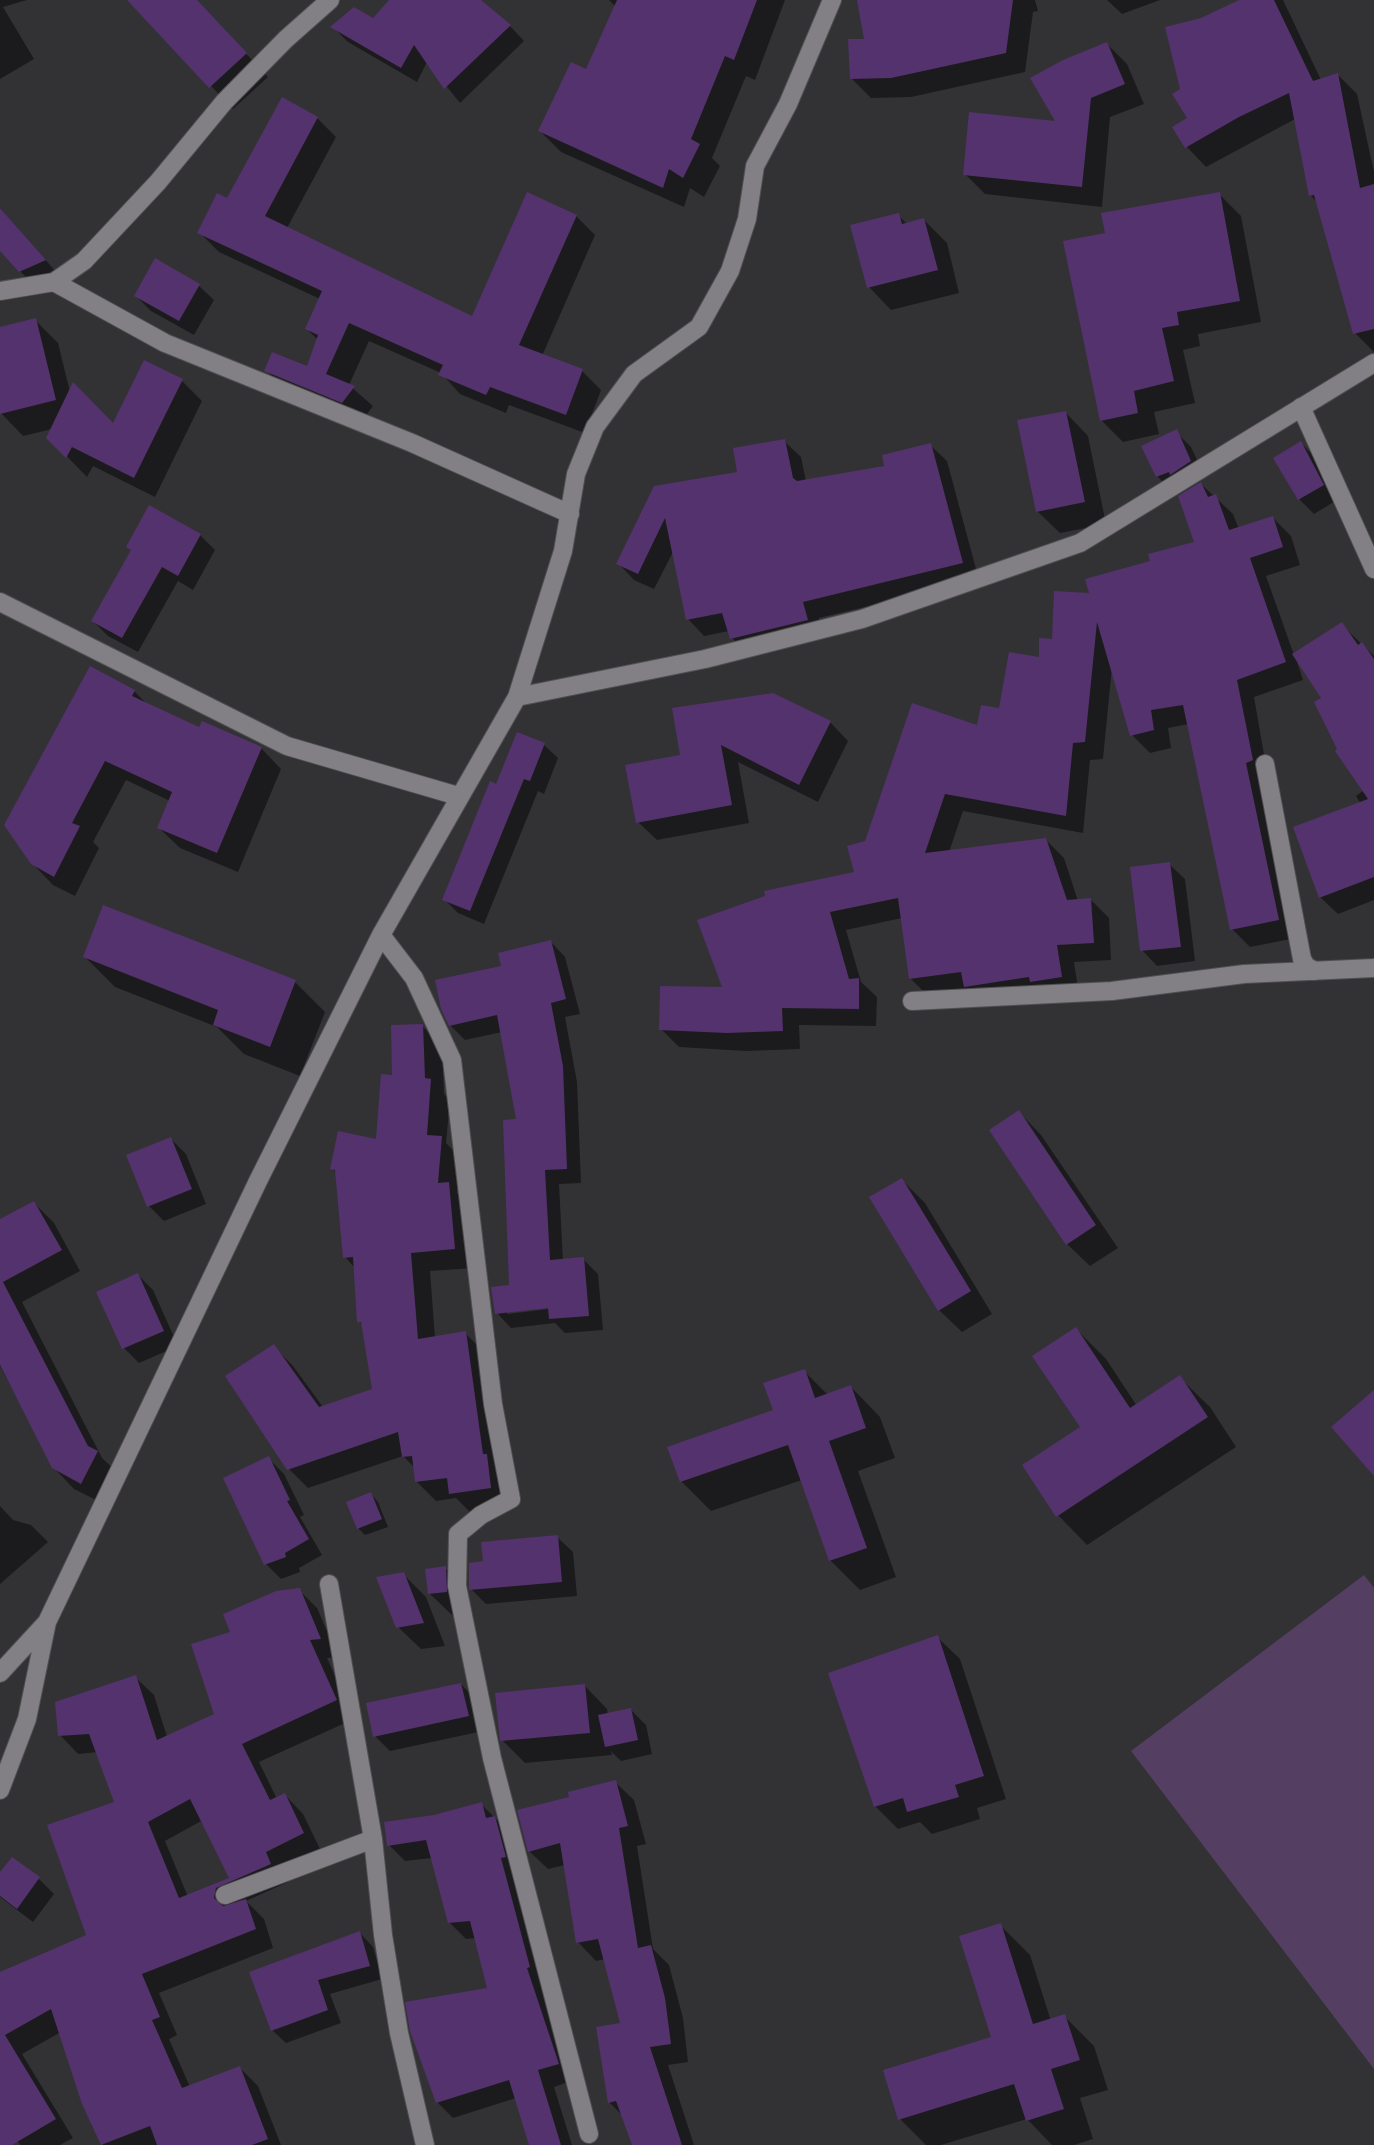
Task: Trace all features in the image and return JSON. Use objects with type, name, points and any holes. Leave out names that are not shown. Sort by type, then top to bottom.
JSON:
[{"type":"street","points":[[0,291],[54,282],[84,261],[158,182],[224,102],[286,39],[330,0]]},
{"type":"street","points":[[0,1790],[27,1719],[47,1622],[258,1181],[381,935],[458,796],[517,697],[564,551],[576,474],[595,427],[634,373],[699,327],[730,271],[747,219],[755,166],[788,104],[832,0]]},
{"type":"street","points":[[54,282],[165,343],[412,443],[569,514]]},
{"type":"street","points":[[517,697],[705,659],[862,620],[1080,543],[1374,363]]},
{"type":"street","points":[[1301,408],[1374,569]]},
{"type":"street","points":[[0,602],[288,746],[458,796]]},
{"type":"street","points":[[1265,764],[1302,959],[1306,966],[1315,971]]},
{"type":"street","points":[[381,935],[414,978],[452,1060],[491,1390],[511,1499],[481,1515],[458,1534],[457,1586],[492,1758],[589,2134]]},
{"type":"street","points":[[912,1001],[1112,990],[1244,974],[1374,968]]},
{"type":"street","points":[[329,1584],[373,1839],[383,1935],[399,2033],[425,2145]]},
{"type":"street","points":[[0,1673],[47,1622]]},
{"type":"street","points":[[225,1895],[373,1839]]},
{"type":"shaded area","points":[[1364,1575],[1374,1588],[1374,2069],[1131,1751]]},
{"type":"building","points":[[127,0],[197,0],[247,53],[209,88]]},
{"type":"building","points":[[389,0],[481,0],[511,25],[444,89],[414,45],[401,68],[330,27],[354,7],[373,18]]},
{"type":"building","points":[[617,0],[757,0],[734,60],[725,56],[691,139],[700,144],[683,178],[669,169],[663,188],[538,131],[571,62],[586,69]]},
{"type":"building","points":[[857,0],[1013,0],[1006,53],[891,78],[850,79],[848,39],[864,39]]},
{"type":"building","points":[[1239,0],[1274,0],[1313,81],[1338,73],[1360,188],[1374,184],[1374,329],[1353,334],[1314,195],[1309,196],[1289,93],[1239,117],[1185,148],[1172,127],[1187,118],[1172,94],[1180,89],[1165,27],[1201,18]]},
{"type":"building","points":[[1107,42],[1125,84],[1091,98],[1082,187],[963,175],[969,112],[1055,121],[1030,78],[1063,60]]},
{"type":"building","points":[[282,97],[318,117],[265,216],[472,316],[527,192],[577,215],[519,345],[583,369],[566,415],[490,387],[486,395],[438,375],[443,365],[349,323],[326,374],[355,386],[342,403],[264,371],[272,352],[307,366],[318,335],[305,329],[322,291],[197,233],[217,193],[227,198]]},
{"type":"building","points":[[1220,192],[1240,301],[1177,312],[1179,325],[1162,328],[1174,381],[1134,391],[1138,413],[1100,421],[1063,241],[1105,233],[1101,213]]},
{"type":"building","points":[[0,208],[46,260],[19,272],[0,251]]},
{"type":"building","points":[[899,213],[902,224],[924,218],[938,270],[867,288],[850,225]]},
{"type":"building","points":[[155,258],[200,284],[179,321],[134,296]]},
{"type":"building","points":[[36,318],[56,400],[0,414],[0,327]]},
{"type":"building","points":[[144,360],[183,379],[134,478],[72,447],[66,458],[46,438],[73,382],[113,423]]},
{"type":"building","points":[[1066,411],[1085,502],[1036,512],[1017,420]]},
{"type":"building","points":[[1177,429],[1191,461],[1170,475],[1169,472],[1156,477],[1141,446]]},
{"type":"building","points":[[785,439],[793,478],[797,481],[884,466],[882,455],[931,443],[963,563],[803,602],[808,620],[730,639],[722,613],[686,620],[665,518],[638,574],[616,564],[654,486],[737,472],[733,448]]},
{"type":"building","points":[[1301,441],[1324,485],[1298,500],[1273,458]]},
{"type":"building","points":[[1201,482],[1208,497],[1216,494],[1229,530],[1273,516],[1283,547],[1250,558],[1286,662],[1237,680],[1253,760],[1246,763],[1279,920],[1230,930],[1183,705],[1151,710],[1154,730],[1130,736],[1097,622],[1085,742],[1073,743],[1066,816],[945,794],[925,853],[1046,838],[1067,900],[1091,898],[1094,943],[1057,945],[1062,977],[1030,982],[1029,977],[964,987],[961,972],[909,979],[898,898],[830,912],[849,979],[859,978],[859,1009],[782,1008],[783,1031],[727,1033],[659,1030],[660,986],[722,987],[697,920],[765,896],[764,891],[854,872],[847,846],[865,841],[912,703],[977,725],[981,705],[999,708],[1009,652],[1039,657],[1039,638],[1052,639],[1054,591],[1089,593],[1085,579],[1150,561],[1148,554],[1194,542],[1178,496]]},
{"type":"building","points":[[149,505],[201,534],[178,576],[162,567],[122,638],[91,621],[131,550],[126,547]]},
{"type":"building","points":[[1342,622],[1358,645],[1362,642],[1374,659],[1374,877],[1319,898],[1293,827],[1368,799],[1335,751],[1337,749],[1314,702],[1321,698],[1292,654]]},
{"type":"building","points":[[90,666],[135,690],[132,696],[199,727],[202,721],[262,747],[217,853],[157,828],[172,792],[105,761],[72,823],[80,826],[54,877],[31,864],[4,825]]},
{"type":"building","points":[[773,693],[831,721],[799,785],[721,745],[732,805],[636,823],[625,765],[680,755],[672,708]]},
{"type":"building","points":[[517,732],[545,743],[530,781],[524,779],[470,911],[442,900],[490,781],[496,784]]},
{"type":"building","points":[[1170,862],[1181,947],[1140,951],[1130,867]]},
{"type":"building","points":[[103,905],[296,980],[270,1047],[213,1025],[218,1010],[83,957]]},
{"type":"building","points":[[551,940],[566,999],[551,1003],[563,1066],[567,1169],[545,1170],[550,1260],[584,1257],[589,1316],[549,1319],[548,1308],[495,1314],[491,1287],[509,1285],[503,1120],[516,1119],[497,1015],[449,1026],[441,1009],[435,980],[501,966],[498,953]]},
{"type":"building","points":[[423,1024],[425,1078],[431,1079],[427,1135],[442,1136],[438,1183],[449,1182],[455,1249],[411,1253],[418,1339],[466,1331],[483,1454],[487,1454],[491,1488],[449,1494],[447,1478],[415,1482],[412,1456],[402,1457],[398,1432],[287,1470],[225,1376],[274,1344],[319,1407],[372,1389],[361,1322],[357,1322],[353,1257],[343,1258],[335,1170],[330,1169],[338,1131],[376,1139],[381,1074],[392,1075],[391,1025]]},
{"type":"building","points":[[1019,1110],[1096,1225],[1066,1245],[989,1130]]},
{"type":"building","points":[[171,1137],[192,1189],[147,1207],[126,1155]]},
{"type":"building","points":[[902,1178],[971,1291],[938,1311],[869,1197]]},
{"type":"building","points":[[34,1201],[62,1250],[3,1282],[88,1446],[98,1451],[81,1484],[52,1468],[0,1365],[0,1219]]},
{"type":"building","points":[[138,1273],[164,1331],[122,1349],[96,1292]]},
{"type":"building","points":[[1076,1327],[1130,1408],[1180,1375],[1208,1417],[1056,1517],[1022,1465],[1080,1427],[1032,1356]]},
{"type":"building","points":[[805,1369],[815,1398],[851,1385],[866,1428],[829,1441],[867,1548],[829,1561],[788,1445],[680,1482],[667,1447],[773,1410],[763,1383]]},
{"type":"building","points":[[1374,1390],[1374,1476],[1331,1427]]},
{"type":"building","points":[[269,1456],[290,1500],[287,1501],[309,1539],[285,1553],[286,1557],[264,1565],[223,1478]]},
{"type":"building","points":[[371,1492],[382,1519],[357,1529],[346,1502]]},
{"type":"building","points":[[558,1535],[562,1582],[469,1590],[469,1563],[483,1561],[481,1542]]},
{"type":"building","points":[[446,1566],[447,1592],[428,1594],[425,1569]]},
{"type":"building","points":[[404,1572],[424,1623],[396,1628],[376,1577]]},
{"type":"building","points":[[300,1588],[321,1639],[310,1640],[337,1700],[242,1744],[270,1800],[285,1793],[304,1833],[266,1852],[271,1864],[216,1888],[214,1898],[223,1906],[246,1899],[256,1929],[142,1974],[160,2017],[152,2020],[182,2088],[240,2066],[268,2139],[252,2145],[157,2145],[150,2126],[101,2145],[82,2104],[51,2009],[5,2035],[56,2119],[12,2145],[0,2145],[0,1972],[86,1935],[47,1825],[114,1802],[89,1734],[58,1736],[55,1702],[136,1675],[157,1740],[214,1714],[191,1644],[230,1632],[223,1614],[276,1591]],"holes":[[[190,1799],[229,1878],[179,1898],[148,1822]]]},
{"type":"building","points":[[938,1635],[984,1776],[955,1785],[959,1797],[907,1812],[903,1798],[874,1807],[828,1673]]},
{"type":"building","points":[[461,1683],[469,1716],[373,1737],[366,1703]]},
{"type":"building","points":[[585,1684],[590,1733],[500,1741],[495,1693]]},
{"type":"building","points":[[631,1708],[638,1740],[605,1747],[598,1715]]},
{"type":"building","points":[[616,1780],[628,1826],[619,1828],[638,1948],[651,1945],[665,1998],[671,2044],[650,2047],[682,2145],[632,2145],[616,2101],[608,2103],[596,2027],[620,2023],[598,1939],[576,1943],[560,1843],[528,1852],[517,1810],[569,1797],[568,1792]]},
{"type":"building","points":[[482,1802],[486,1818],[495,1816],[506,1857],[501,1858],[530,1967],[527,1968],[559,2064],[538,2070],[561,2145],[529,2145],[509,2080],[436,2103],[410,2031],[405,2002],[487,1988],[470,1921],[448,1923],[426,1840],[387,1846],[384,1822],[434,1815]]},
{"type":"building","points":[[12,1857],[40,1877],[17,1909],[0,1896],[0,1872]]},
{"type":"building","points":[[1001,1923],[1033,2024],[1065,2014],[1080,2060],[1051,2069],[1064,2109],[1026,2121],[1014,2084],[898,2120],[883,2070],[991,2037],[959,1936]]},
{"type":"building","points":[[360,1931],[370,1966],[318,1980],[328,2010],[271,2031],[249,1972]]}]
